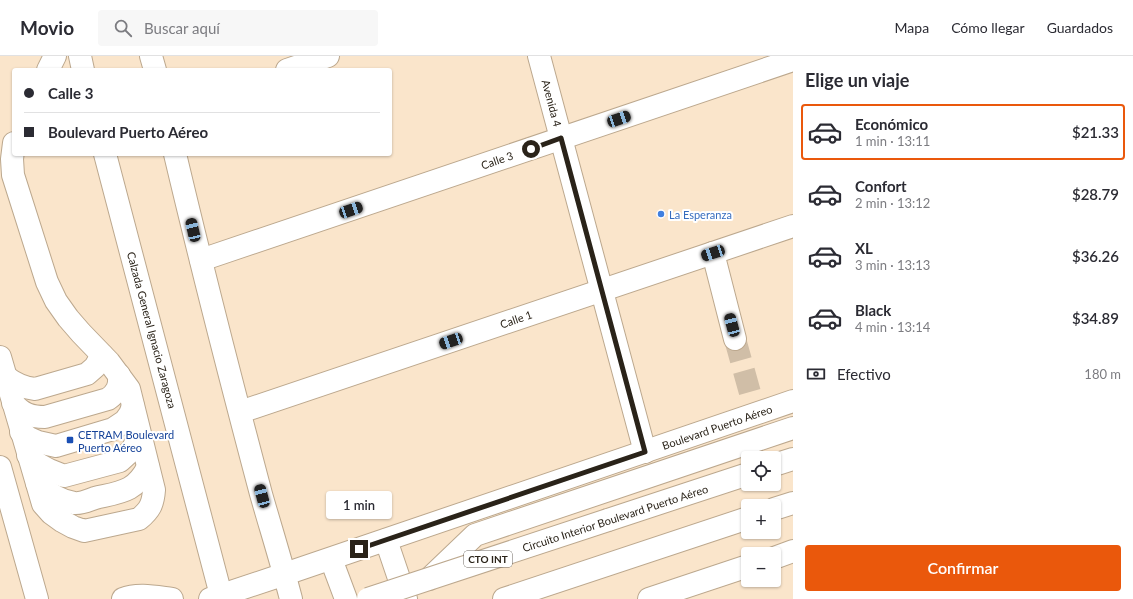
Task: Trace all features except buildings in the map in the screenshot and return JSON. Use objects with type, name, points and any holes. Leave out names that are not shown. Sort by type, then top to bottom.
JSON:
[{"type":"main road","points":[[49,68],[55,56]]},
{"type":"main road","points":[[80,56],[83,68]]},
{"type":"main road","points":[[152,56],[155,68]]},
{"type":"main road","points":[[293,68],[328,56]]},
{"type":"main road","name":"Avenida 4","points":[[539,56],[645,452]]},
{"type":"main road","name":"Calle 3","points":[[201,260],[793,60]]},
{"type":"main road","points":[[3,367],[36,483],[43,504],[51,513],[73,527],[84,531],[139,519],[145,514],[151,507],[154,499],[154,490],[129,389],[102,355],[68,318],[56,301],[47,282],[13,175],[12,156]]},
{"type":"main road","name":"Calzada General Ignacio Zaragoza","points":[[106,156],[218,598]]},
{"type":"main road","points":[[175,156],[240,412],[291,599]]},
{"type":"main road","name":"Calle 1","points":[[240,412],[793,226]]},
{"type":"main road","points":[[713,253],[736,339]]},
{"type":"main road","points":[[3,367],[12,382],[27,388],[35,389],[87,374],[95,367],[102,355]]},
{"type":"main road","points":[[13,403],[23,413],[30,416],[45,417],[108,399],[117,391],[120,383],[119,375]]},
{"type":"main road","name":"Boulevard Puerto Aéreo","points":[[218,598],[645,452],[754,407],[793,401]]},
{"type":"main road","points":[[21,432],[38,442],[56,446],[113,430],[125,421],[133,406]]},
{"type":"main road","points":[[429,579],[475,535],[793,428]]},
{"type":"main road","points":[[28,455],[38,464],[64,476],[120,461],[132,450],[140,435]]},
{"type":"main road","points":[[781,463],[793,459]]},
{"type":"main road","points":[[0,467],[38,599]]},
{"type":"main road","points":[[36,483],[55,497],[76,503],[124,491],[132,487],[144,475],[148,467]]},
{"type":"main road","name":"Circuito Interior Boulevard Puerto Aéreo","points":[[368,599],[741,476]]},
{"type":"main road","points":[[504,599],[741,520]]},
{"type":"main road","points":[[386,540],[406,599]]},
{"type":"main road","points":[[781,555],[793,551]]},
{"type":"main road","points":[[332,558],[346,599]]},
{"type":"main road","points":[[649,599],[680,594],[741,569]]},
{"type":"main road","points":[[123,599],[128,597],[152,596],[172,599]]},
{"type":"tunnel","points":[[735,339],[752,400]]},
{"type":"place","name":"La Esperanza","points":[[661,214]]},
{"type":"place","name":"CETRAM Boulevard Puerto Aéreo","points":[[70,440]]},
{"type":"route","points":[[359,549],[645,452],[561,138],[531,149]]}]
